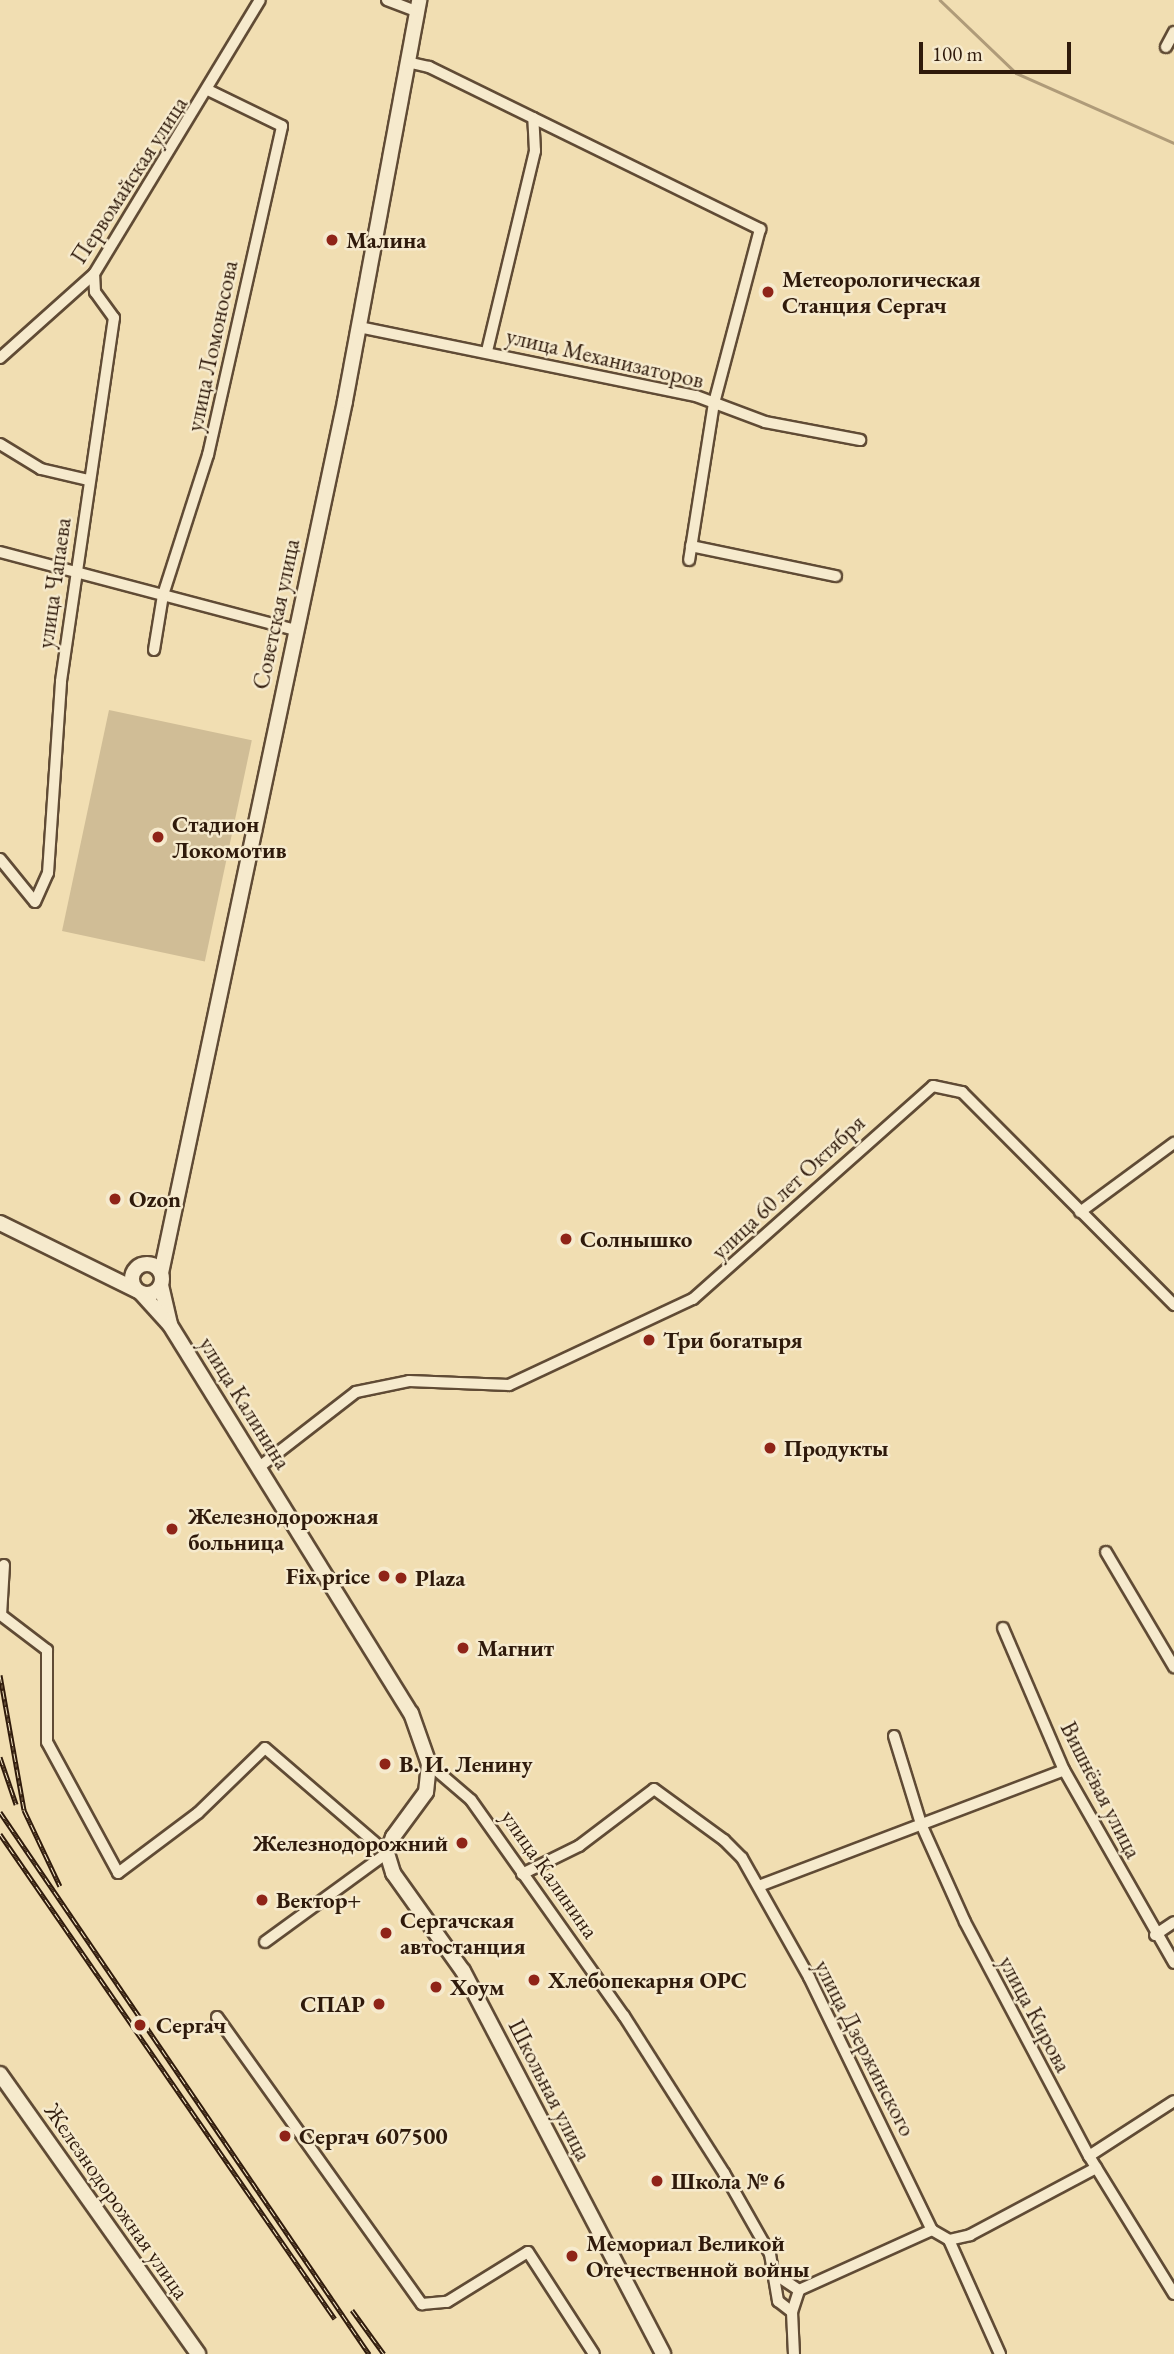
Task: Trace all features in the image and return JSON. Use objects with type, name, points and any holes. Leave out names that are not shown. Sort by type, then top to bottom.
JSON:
[{"type":"main road","name":"Советская улица","points":[[160,1279],[359,327],[418,6]]},
{"type":"main road","points":[[0,1223],[139,1291],[170,1325]]},
{"type":"main road","name":"Советская улица","points":[[141,1266],[170,1235]]},
{"type":"main road","points":[[105,1275],[141,1266],[160,1279],[170,1325]]},
{"type":"main road","points":[[139,1291],[141,1266]]},
{"type":"main road","points":[[139,1291],[160,1279]]},
{"type":"main road","name":"улица Калинина","points":[[170,1325],[411,1713],[429,1764]]},
{"type":"main road","points":[[387,1853],[419,1809],[429,1764]]},
{"type":"main road","name":"Школьная улица","points":[[387,1853],[393,1873],[463,1971],[663,2354]]},
{"type":"main road","name":"Железнодорожная улица","points":[[0,2074],[198,2354]]},
{"type":"street","name":"Первомайская улица","points":[[0,358],[93,274],[210,91],[260,0]]},
{"type":"street","points":[[387,0],[418,6]]},
{"type":"street","points":[[1166,47],[1174,32]]},
{"type":"street","points":[[407,62],[533,118]]},
{"type":"street","name":"улица Ломоносова","points":[[154,650],[163,595],[208,454],[282,126],[210,91]]},
{"type":"street","name":"улица Механизаторов","points":[[487,351],[535,150],[533,118],[760,229],[714,403],[689,560]]},
{"type":"street","name":"улица Чапаева","points":[[0,859],[35,902],[48,873],[50,770],[88,480],[114,318],[95,292],[93,274]]},
{"type":"street","name":"улица Механизаторов","points":[[359,327],[487,351],[532,366],[714,403],[765,422],[860,440]]},
{"type":"street","points":[[0,444],[41,469],[88,480]]},
{"type":"street","points":[[691,546],[836,576]]},
{"type":"street","points":[[0,552],[76,570],[296,631]]},
{"type":"street","name":"улица 60 лет Октября","points":[[258,1468],[356,1392],[409,1381],[509,1385],[693,1299],[933,1086],[962,1092],[1080,1212]]},
{"type":"street","points":[[1174,1143],[1080,1212],[1174,1305]]},
{"type":"street","points":[[1106,1552],[1174,1667]]},
{"type":"street","points":[[4,1565],[1,1615],[47,1650],[47,1742],[118,1873],[198,1813],[265,1748],[387,1853],[265,1942]]},
{"type":"street","name":"Вишнёвая улица","points":[[1003,1628],[1064,1770],[1174,1963]]},
{"type":"street","name":"улица Кирова","points":[[894,1736],[921,1824],[965,1922],[1089,2156],[1174,2294]]},
{"type":"street","name":"улица Калинина","points":[[429,1764],[471,1800],[710,2150],[778,2276],[778,2301],[792,2312],[794,2354]]},
{"type":"street","points":[[759,1886],[1064,1770]]},
{"type":"street","name":"улица Дзержинского","points":[[522,1874],[579,1846],[654,1789],[724,1840],[759,1886],[845,2047],[932,2230]]},
{"type":"street","points":[[1156,1935],[1174,1923]]},
{"type":"street","points":[[217,2017],[422,2304],[447,2302],[528,2252],[594,2354]]},
{"type":"street","points":[[1089,2156],[1174,2101]]},
{"type":"street","points":[[949,2240],[971,2235],[1096,2168]]},
{"type":"street","points":[[792,2312],[799,2290],[932,2230],[949,2240],[1000,2354]]},
{"type":"street","points":[[778,2276],[799,2290]]},
{"type":"shaded area","name":"Стадион Локомотив","points":[[109,710],[252,740],[205,961],[62,931]]},
{"type":"waterway","points":[[940,0],[1016,73],[1174,143]]},
{"type":"railway","points":[[0,1675],[24,1810],[60,1886]]},
{"type":"railway","points":[[0,1757],[16,1804]]},
{"type":"railway","points":[[0,1812],[369,2354]]},
{"type":"railway","points":[[0,1834],[335,2319]]},
{"type":"railway","points":[[352,2310],[384,2354]]},
{"type":"place","name":"Малина","points":[[332,240]]},
{"type":"place","name":"Метеорологическая Станция Сергач","points":[[768,292]]},
{"type":"place","name":"Стадион Локомотив","points":[[158,837]]},
{"type":"place","name":"Ozon","points":[[115,1199]]},
{"type":"place","name":"Солнышко","points":[[566,1239]]},
{"type":"place","name":"Три богатыря","points":[[649,1340]]},
{"type":"place","name":"Продукты","points":[[770,1448]]},
{"type":"place","name":"Железнодорожная больница","points":[[172,1529]]},
{"type":"place","name":"Fix price","points":[[384,1576]]},
{"type":"place","name":"Plaza","points":[[401,1578]]},
{"type":"place","name":"Магнит","points":[[463,1648]]},
{"type":"place","name":"В. И. Ленину","points":[[385,1764]]},
{"type":"place","name":"Железнодорожний","points":[[462,1843]]},
{"type":"place","name":"Вектор+","points":[[262,1900]]},
{"type":"place","name":"Сергачская автостанция","points":[[386,1933]]},
{"type":"place","name":"Хлебопекарня ОРС","points":[[534,1980]]},
{"type":"place","name":"Хоум","points":[[436,1987]]},
{"type":"place","name":"СПАР","points":[[379,2004]]},
{"type":"place","name":"Сергач","points":[[140,2025]]},
{"type":"place","name":"Сергач 607500","points":[[285,2136]]},
{"type":"place","name":"Школа № 6","points":[[657,2181]]},
{"type":"place","name":"Мемориал Великой Отечественной войны","points":[[572,2256]]}]
